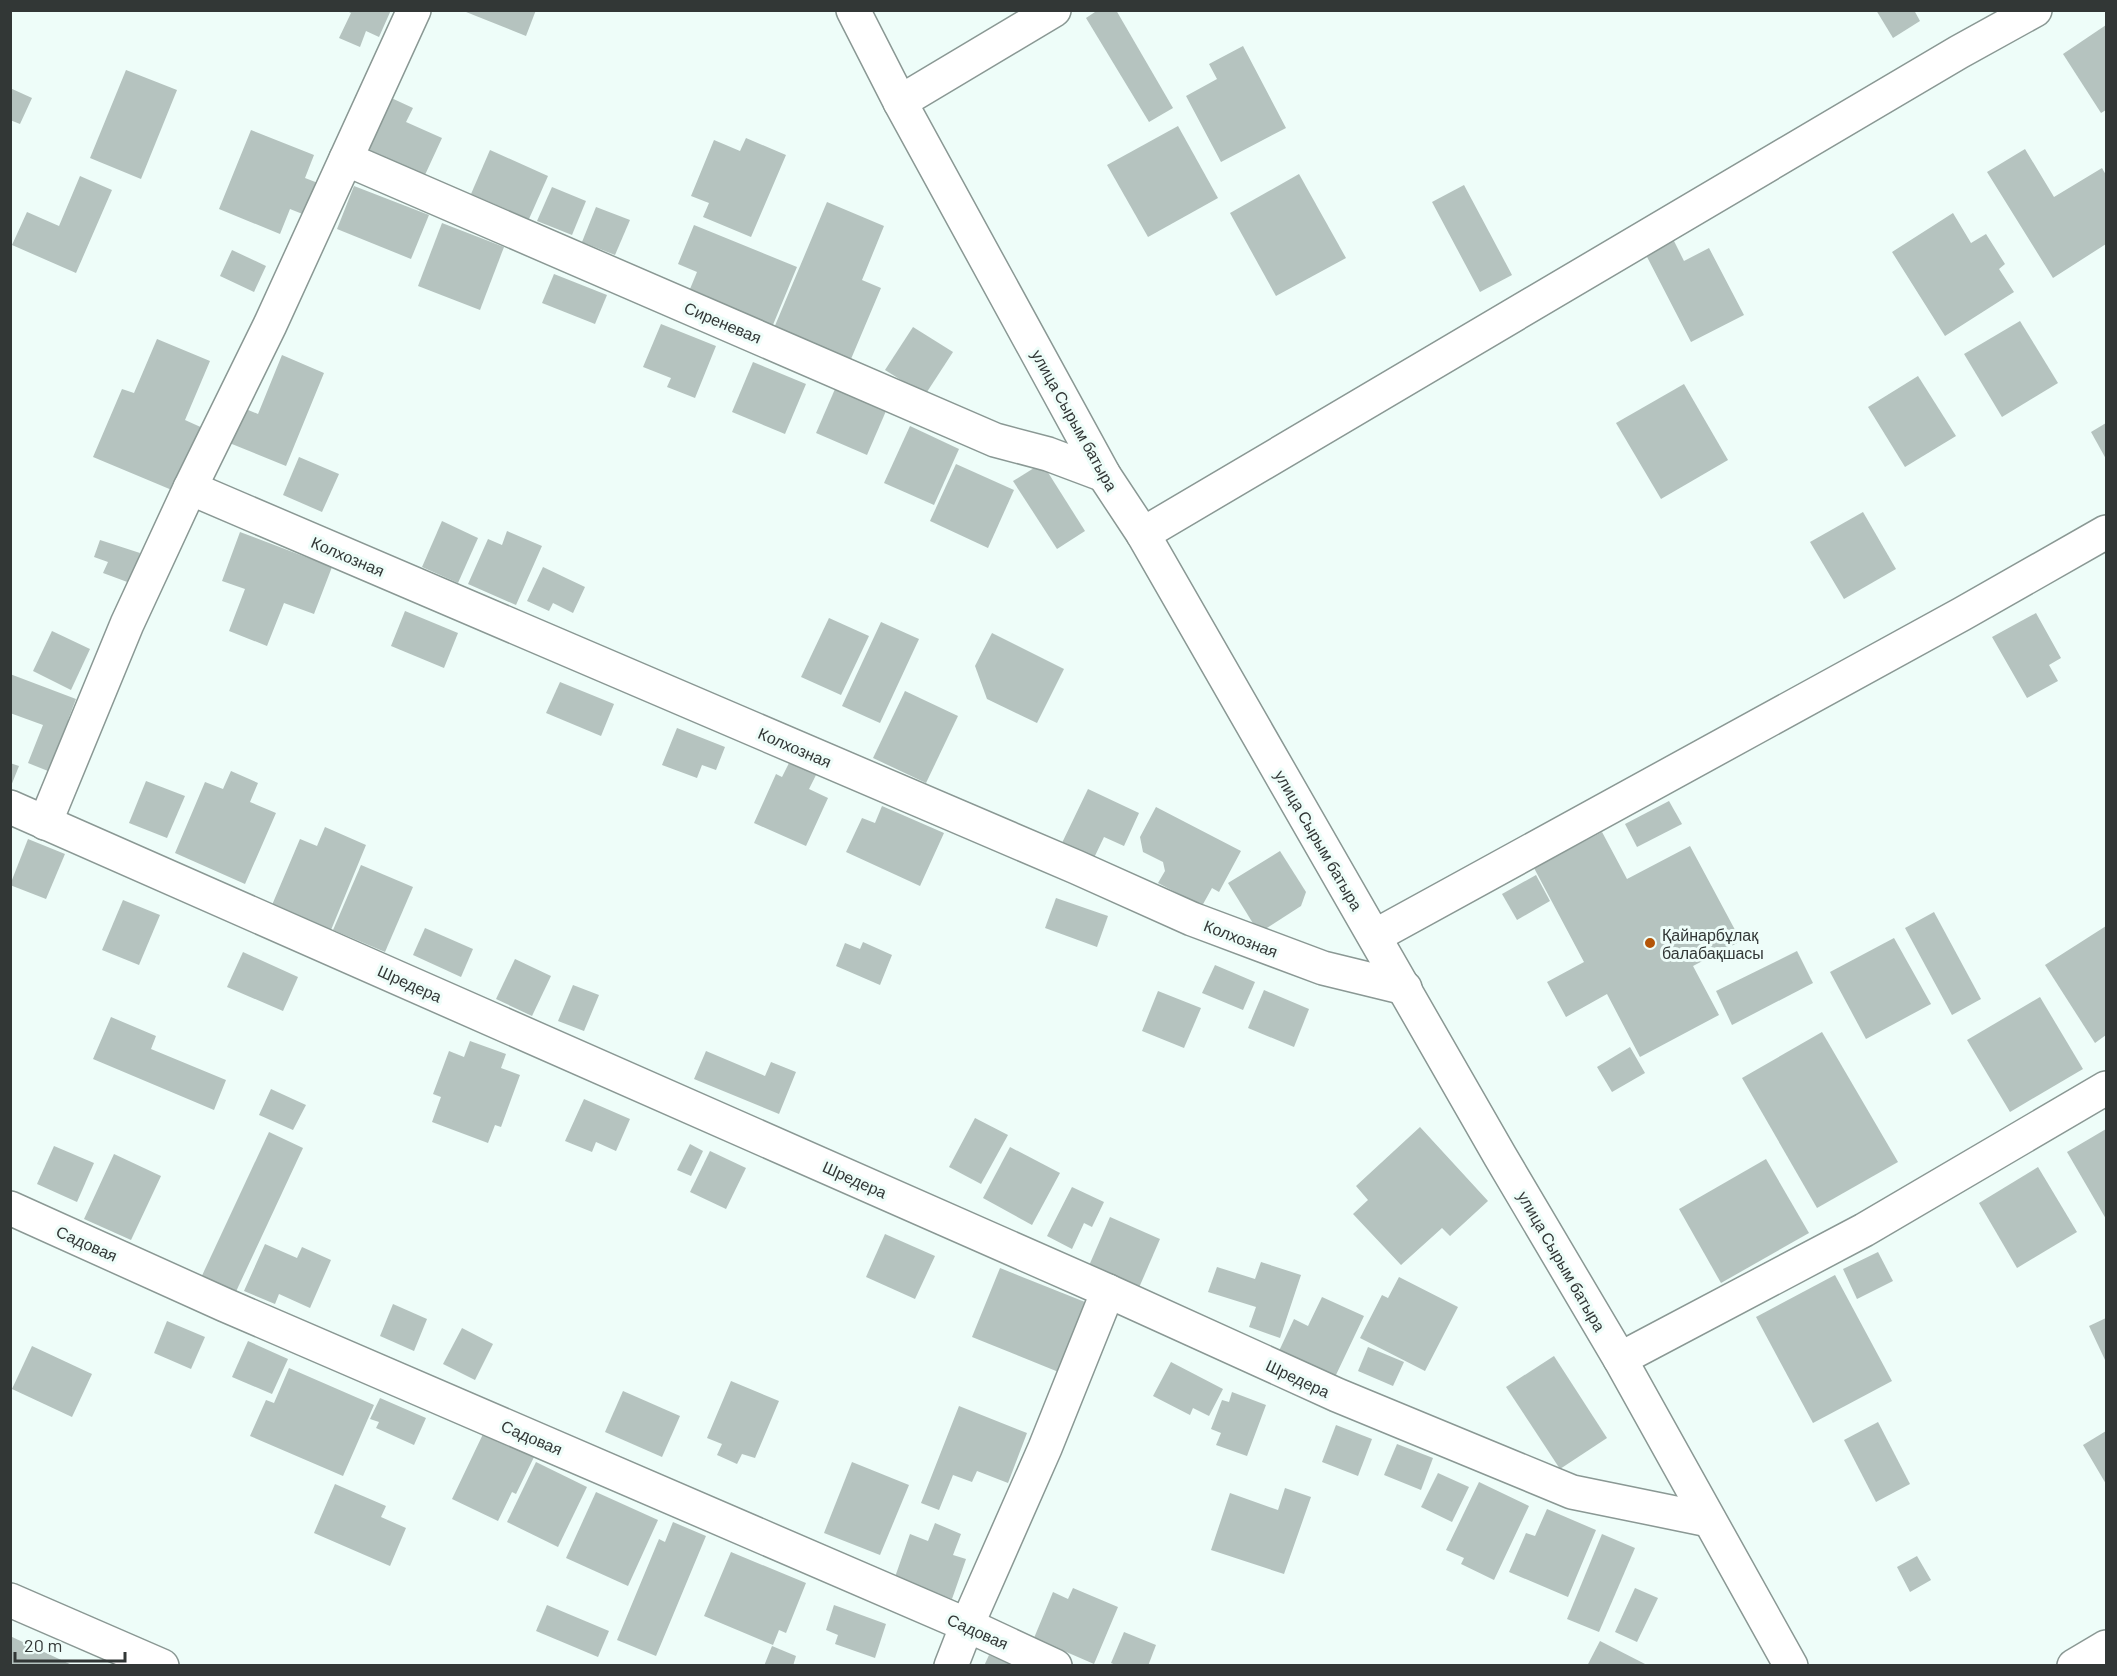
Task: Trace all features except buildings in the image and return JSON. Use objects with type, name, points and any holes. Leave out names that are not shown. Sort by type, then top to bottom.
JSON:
[{"type":"street","points":[[45,822],[127,624],[190,488],[270,325],[414,10]]},
{"type":"street","name":"улица Сырым батыра","points":[[853,10],[900,102],[1104,475],[1143,534],[1500,1156],[1620,1359],[1791,1665]]},
{"type":"street","points":[[900,102],[1054,10]]},
{"type":"street","points":[[1143,534],[1938,64],[2035,10]]},
{"type":"street","name":"Сиреневая","points":[[346,159],[995,440],[1048,454],[1104,475]]},
{"type":"street","name":"Колхозная","points":[[190,488],[1076,867],[1192,919],[1323,968],[1405,988]]},
{"type":"street","points":[[1375,936],[1941,626],[2106,532]]},
{"type":"street","name":"Шредера","points":[[10,807],[1108,1291],[1337,1395],[1572,1492],[1709,1520]]},
{"type":"street","points":[[1620,1359],[1864,1230],[2106,1088]]},
{"type":"street","name":"Садовая","points":[[10,1209],[225,1305],[1055,1665]]},
{"type":"street","points":[[951,1665],[1045,1448],[1108,1291]]},
{"type":"street","points":[[10,1600],[162,1665]]},
{"type":"street","points":[[2074,1665],[2106,1647]]},
{"type":"place","name":"Қайнарбұлақ балабақшасы","points":[[1650,943]]}]
